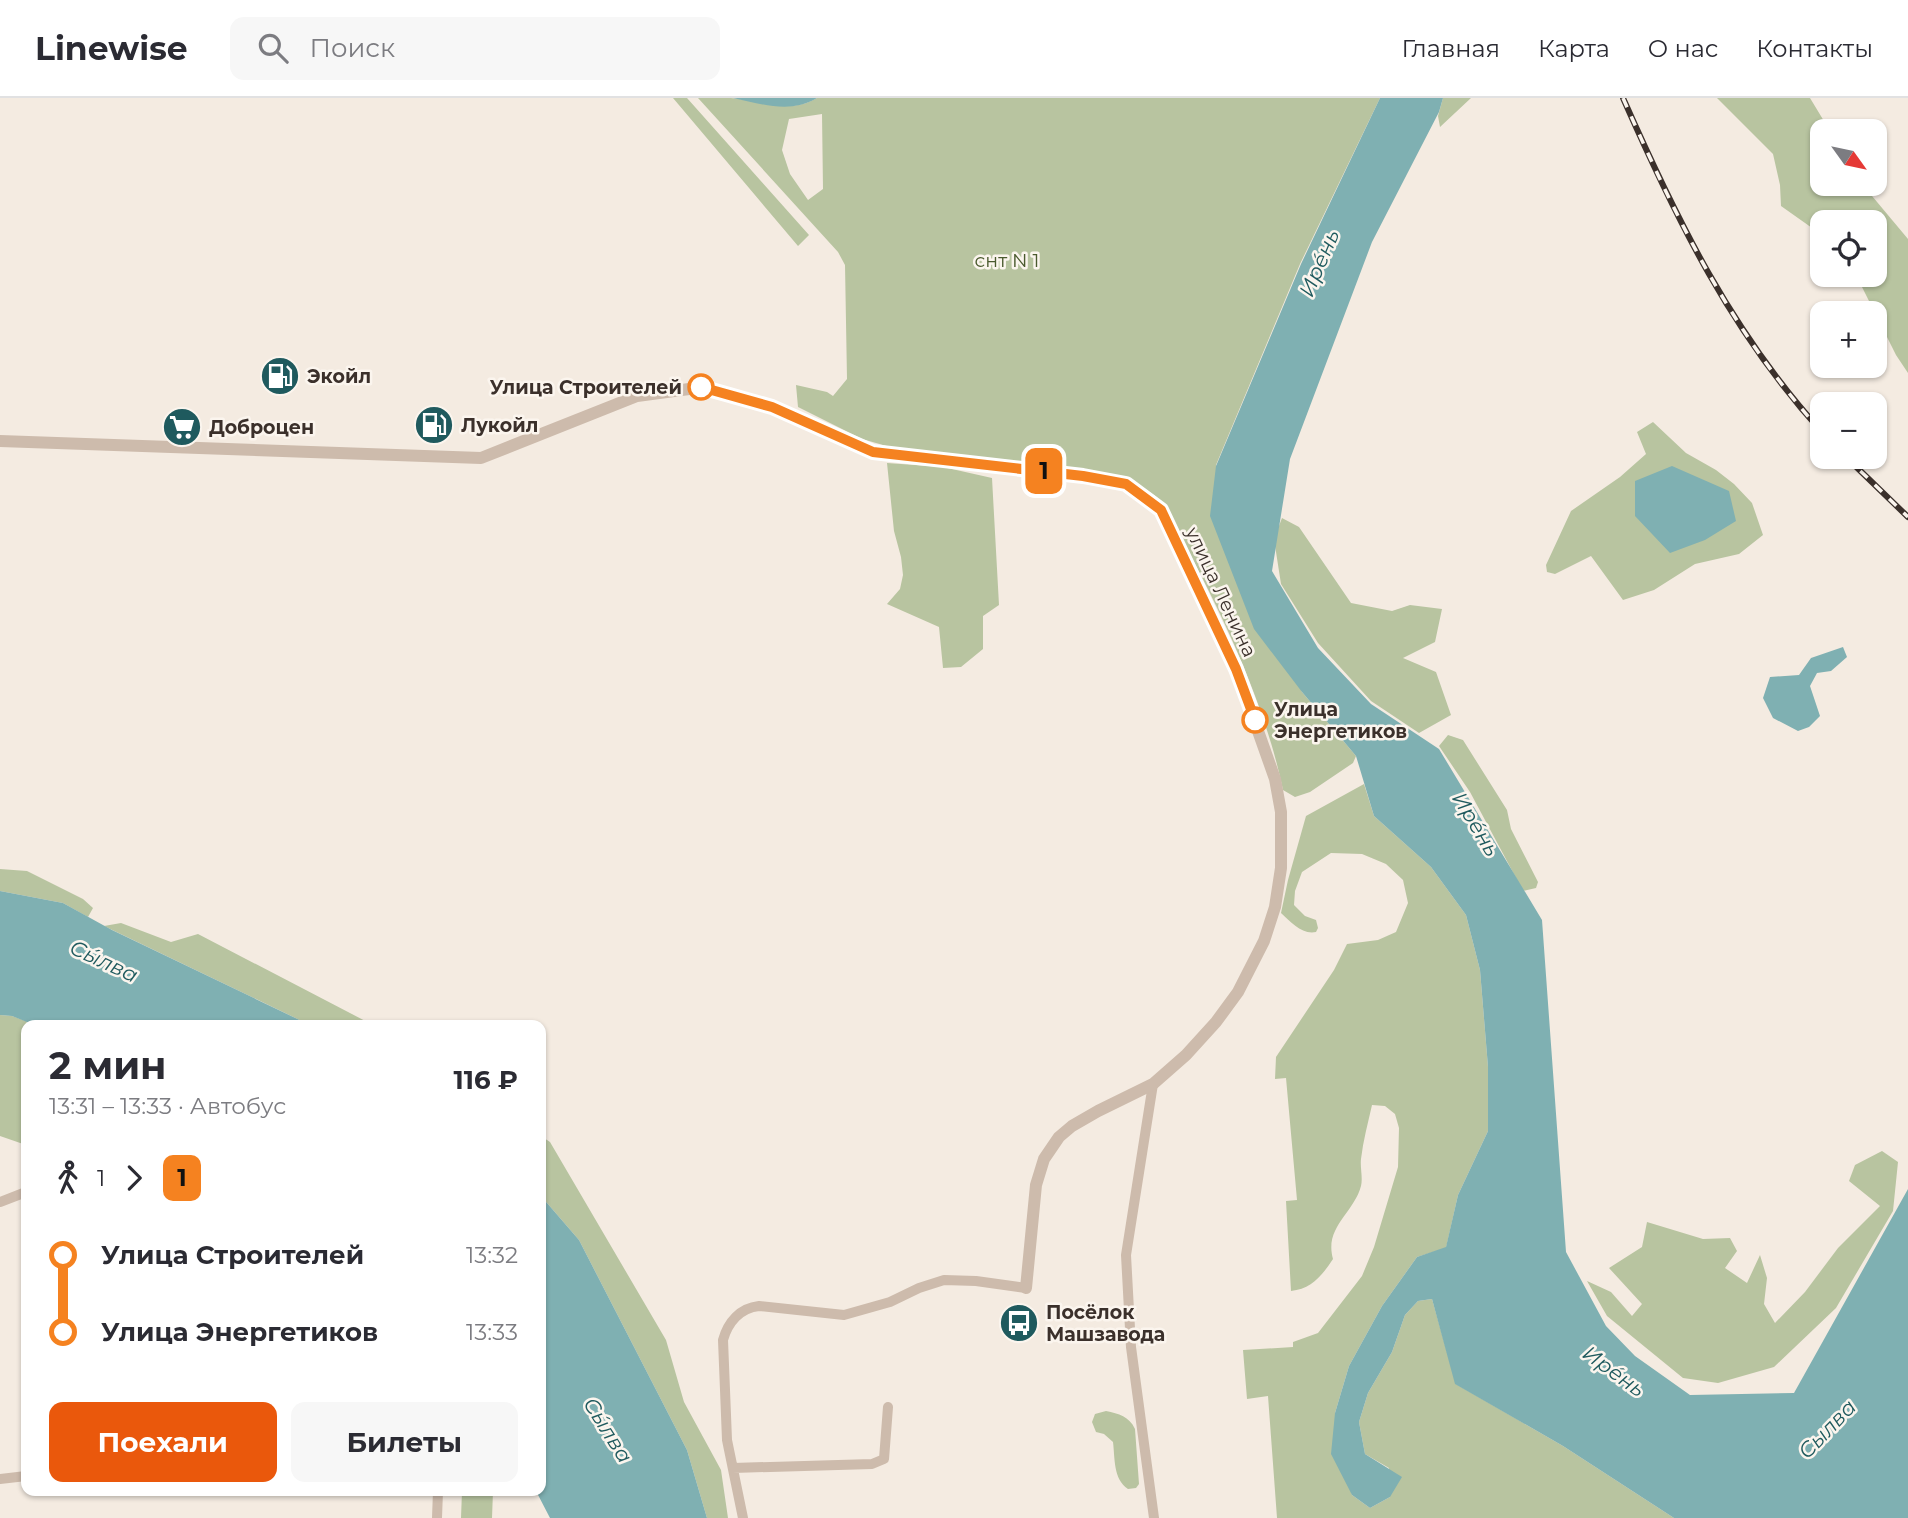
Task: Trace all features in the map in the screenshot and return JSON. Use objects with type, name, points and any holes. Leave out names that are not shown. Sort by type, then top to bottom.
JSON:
[{"type":"street","name":"улица Ленина","points":[[0,441],[481,458],[638,396],[704,387],[772,407],[873,452],[1083,476],[1126,484],[1161,510],[1236,669],[1270,761],[1279,798],[1281,821],[1281,868],[1277,898],[1260,950],[1238,992],[1216,1022],[1186,1055],[1153,1084]]},
{"type":"street","points":[[743,1518],[725,1422],[723,1340],[729,1326],[746,1309],[759,1306],[844,1315],[890,1302],[944,1280],[976,1281],[1026,1288],[1036,1185],[1039,1170],[1050,1148],[1072,1126],[1153,1084]]},
{"type":"street","points":[[1153,1084],[1126,1255],[1131,1350],[1154,1518]]},
{"type":"street","points":[[0,1202],[21,1194]]},
{"type":"street","points":[[733,1468],[872,1464],[884,1459],[888,1408]]},
{"type":"street","points":[[0,1479],[21,1477]]},
{"type":"street","points":[[437,1518],[438,1496]]},
{"type":"green space","points":[[673,98],[687,98],[809,235],[798,246]]},
{"type":"green space","name":"снт N 1","points":[[698,98],[742,99],[785,106],[806,103],[817,98],[1380,98],[1300,264],[1216,465],[1302,692],[1356,756],[1353,763],[1310,792],[1295,797],[1283,790],[1266,726],[1229,632],[1168,510],[1148,491],[1104,473],[897,449],[862,439],[798,407],[796,385],[827,392],[833,396],[847,379],[845,265],[838,252]],"holes":[[[822,114],[823,189],[808,200],[790,174],[782,150],[789,119]]]},
{"type":"green space","points":[[1443,98],[1471,98],[1440,127],[1438,116]]},
{"type":"green space","points":[[1717,98],[1810,98],[1823,119],[1810,119],[1810,196],[1872,196],[1884,210],[1810,210],[1810,227],[1781,206],[1780,185],[1773,154]]},
{"type":"green space","points":[[1887,214],[1908,239],[1908,373],[1887,337],[1887,301],[1869,301],[1862,287],[1887,287]]},
{"type":"green space","points":[[1653,422],[1686,453],[1734,484],[1752,503],[1763,535],[1739,554],[1695,564],[1654,590],[1623,600],[1591,556],[1555,574],[1547,572],[1546,565],[1571,511],[1620,477],[1646,454],[1637,432]]},
{"type":"green space","points":[[887,463],[943,467],[992,478],[999,605],[983,616],[983,649],[961,667],[943,668],[939,627],[887,604],[900,589],[903,575],[894,531]]},
{"type":"green space","points":[[1282,518],[1299,527],[1351,603],[1392,611],[1410,605],[1442,609],[1435,642],[1403,658],[1436,672],[1451,715],[1419,733],[1371,701],[1318,643],[1281,584],[1274,539]]},
{"type":"green space","points":[[1448,735],[1463,740],[1507,810],[1511,829],[1538,882],[1536,888],[1523,891],[1470,792],[1439,746]]},
{"type":"green space","points":[[1364,784],[1374,816],[1431,867],[1466,915],[1480,970],[1488,1067],[1488,1131],[1458,1195],[1446,1248],[1417,1257],[1382,1306],[1349,1366],[1335,1413],[1352,1495],[1370,1508],[1390,1497],[1389,1468],[1365,1454],[1359,1422],[1368,1393],[1392,1352],[1405,1315],[1418,1301],[1432,1299],[1456,1384],[1563,1446],[1674,1518],[1277,1518],[1268,1396],[1247,1399],[1243,1350],[1293,1347],[1293,1342],[1318,1333],[1362,1276],[1374,1247],[1398,1167],[1399,1128],[1395,1114],[1385,1106],[1372,1105],[1362,1152],[1361,1186],[1336,1229],[1331,1248],[1333,1259],[1315,1281],[1304,1288],[1291,1291],[1286,1201],[1297,1200],[1286,1078],[1275,1079],[1276,1057],[1334,970],[1347,944],[1378,940],[1396,932],[1408,903],[1403,880],[1386,864],[1362,854],[1331,853],[1302,872],[1295,891],[1294,905],[1305,916],[1316,920],[1316,932],[1301,930],[1281,913],[1306,816]]},
{"type":"green space","points":[[0,869],[27,871],[83,899],[93,908],[88,917],[63,903],[0,891]]},
{"type":"green space","points":[[121,923],[171,942],[198,934],[363,1020],[300,1020],[104,926]]},
{"type":"green space","points":[[0,1015],[23,1020],[21,1020],[21,1143],[0,1136]]},
{"type":"green space","points":[[546,1139],[666,1340],[684,1402],[721,1470],[728,1518],[707,1518],[687,1450],[579,1240],[546,1202]]},
{"type":"green space","points":[[1882,1151],[1898,1162],[1893,1211],[1836,1308],[1774,1367],[1718,1383],[1683,1378],[1607,1316],[1587,1281],[1611,1292],[1632,1316],[1642,1304],[1609,1268],[1642,1247],[1647,1222],[1703,1239],[1730,1238],[1737,1251],[1725,1268],[1747,1283],[1760,1255],[1767,1278],[1764,1304],[1775,1323],[1805,1292],[1838,1248],[1880,1206],[1849,1181],[1855,1165]]},
{"type":"green space","points":[[1106,1411],[1127,1418],[1135,1429],[1139,1484],[1136,1488],[1128,1489],[1123,1485],[1116,1468],[1113,1442],[1104,1434],[1096,1432],[1092,1422],[1095,1414]]},
{"type":"green space","points":[[462,1496],[493,1496],[492,1518],[461,1518]]},
{"type":"water","points":[[733,98],[817,98],[797,106],[786,107]]},
{"type":"water","points":[[1380,98],[1443,98],[1439,112],[1372,242],[1290,459],[1272,571],[1318,648],[1371,704],[1439,749],[1542,920],[1566,1252],[1606,1326],[1635,1356],[1690,1395],[1794,1393],[1908,1189],[1908,1518],[1674,1518],[1563,1446],[1455,1384],[1432,1299],[1418,1301],[1405,1315],[1392,1352],[1368,1393],[1359,1422],[1365,1454],[1402,1477],[1390,1497],[1370,1508],[1352,1495],[1331,1454],[1335,1413],[1349,1366],[1382,1306],[1417,1257],[1446,1247],[1458,1195],[1488,1131],[1488,1067],[1480,970],[1466,915],[1431,867],[1374,816],[1356,756],[1254,629],[1210,516],[1216,466],[1301,264]]},
{"type":"water","points":[[1672,466],[1729,491],[1736,521],[1705,540],[1670,553],[1635,516],[1635,481]]},
{"type":"water","points":[[1843,647],[1847,657],[1831,671],[1817,673],[1810,686],[1820,716],[1809,727],[1798,731],[1773,718],[1763,698],[1770,677],[1799,675],[1811,658]]},
{"type":"water","name":"Сы́лва","points":[[0,891],[63,903],[112,930],[300,1020],[22,1020],[0,1015]]},
{"type":"water","name":"Сы́лва","points":[[546,1202],[579,1240],[687,1450],[707,1518],[550,1518],[539,1496],[546,1496]]},
{"type":"railway","points":[[1623,98],[1664,188],[1733,315],[1760,355],[1810,418]]},
{"type":"railway","points":[[1858,469],[1908,517]]},
{"type":"bus line","name":"1","points":[[701,387],[772,407],[873,452],[1083,476],[1126,484],[1161,510],[1236,669],[1255,720]]},
{"type":"place","name":"Экойл","points":[[280,376]]},
{"type":"place","name":"Улица Строителей","points":[[701,387]]},
{"type":"place","name":"Лукойл","points":[[434,425]]},
{"type":"place","name":"Доброцен","points":[[182,427]]},
{"type":"place","name":"Улица Энергетиков","points":[[1255,720]]},
{"type":"place","name":"Посёлок Машзавода","points":[[1019,1323]]},
{"type":"water label","name":"Ире́нь","points":[[1319,263]]},
{"type":"water label","name":"Ире́нь","points":[[1476,824]]},
{"type":"water label","name":"Ире́нь","points":[[1614,1371]]},
{"type":"water label","name":"Сылва","points":[[1827,1429]]}]
